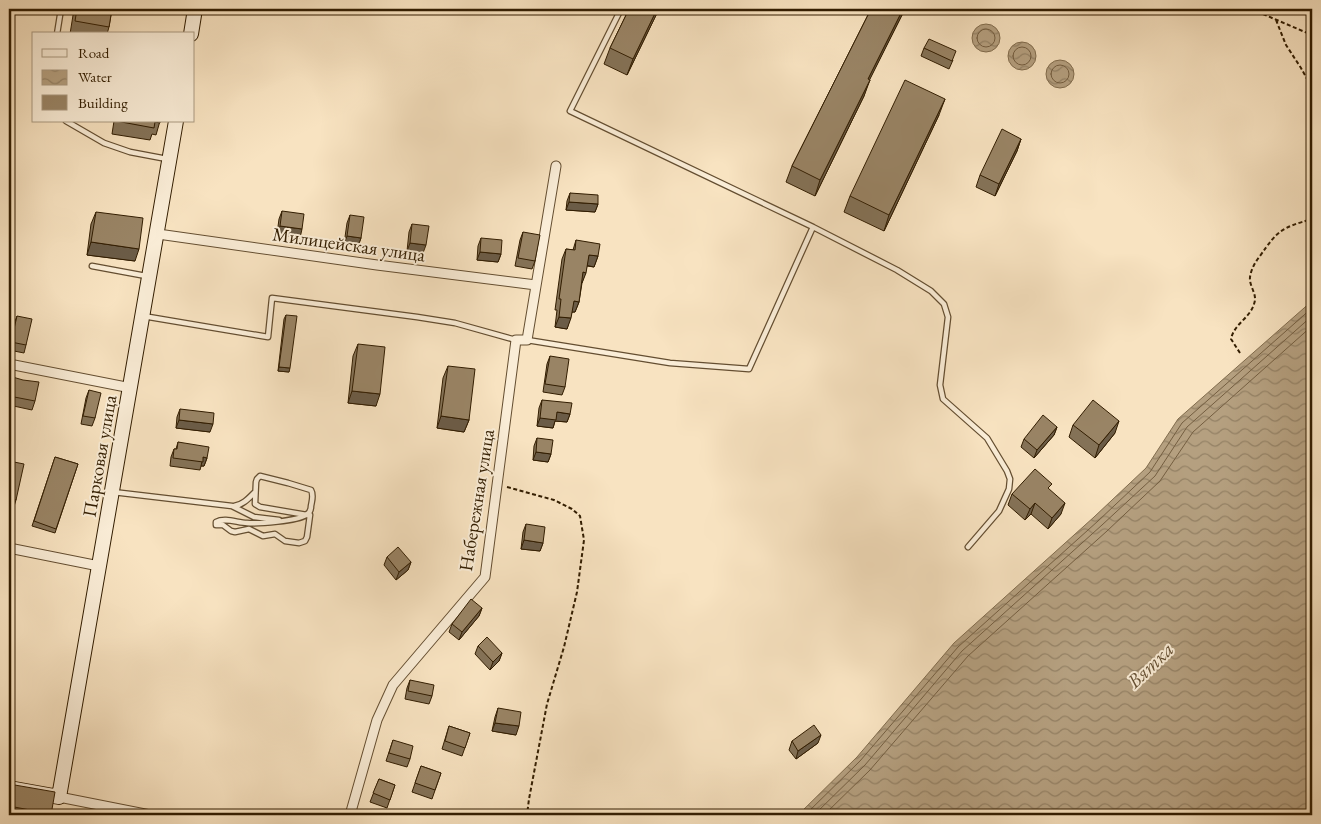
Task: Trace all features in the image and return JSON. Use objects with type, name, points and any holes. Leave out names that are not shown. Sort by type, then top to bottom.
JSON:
[{"type":"street","points":[[190,32],[194,9]]},
{"type":"street","name":"Парковая улица","points":[[59,797],[158,234],[176,122]]},
{"type":"street","points":[[516,340],[527,340],[556,166]]},
{"type":"street","name":"Милицейская улица","points":[[158,234],[536,285]]},
{"type":"street","name":"Набережная улица","points":[[350,815],[377,720],[393,685],[485,576],[516,340]]},
{"type":"street","points":[[9,364],[130,388]]},
{"type":"street","points":[[9,548],[99,566]]},
{"type":"street","points":[[9,788],[150,815]]},
{"type":"lane","points":[[57,32],[61,9]]},
{"type":"lane","points":[[621,9],[570,111],[813,227],[897,270],[931,291],[944,304],[948,317],[940,385],[943,399],[986,438],[1010,479],[1009,489],[999,511],[968,547]]},
{"type":"lane","points":[[68,122],[104,143],[130,152],[170,160]]},
{"type":"lane","points":[[527,340],[670,363],[748,370],[813,227]]},
{"type":"lane","points":[[92,266],[150,277]]},
{"type":"lane","points":[[143,316],[268,337],[272,298],[455,323],[516,340]]},
{"type":"lane","points":[[254,517],[255,492],[257,479],[260,476],[307,488],[313,493],[311,509],[308,515],[299,518],[257,524],[220,520],[216,522],[216,525],[223,525],[231,531],[249,529],[263,536],[275,534],[286,541],[299,543],[305,541],[313,518],[312,516],[308,515],[260,507],[255,504]]},
{"type":"lane","points":[[112,492],[232,506],[240,505],[255,492]]},
{"type":"lane","points":[[232,506],[254,517],[284,520]]},
{"type":"path","points":[[1251,9],[1312,35]]},
{"type":"path","points":[[1276,20],[1286,45],[1312,88]]},
{"type":"path","points":[[1240,353],[1231,339],[1232,333],[1254,305],[1255,293],[1250,282],[1250,276],[1257,259],[1279,232],[1289,226],[1312,219]]},
{"type":"path","points":[[497,484],[554,500],[572,509],[580,516],[584,540],[577,592],[564,647],[547,704],[527,815]]},
{"type":"water","points":[[986,24],[996,28],[1000,38],[996,48],[986,52],[976,48],[972,38],[976,28]]},
{"type":"water","points":[[1022,42],[1032,46],[1036,56],[1032,66],[1022,70],[1012,66],[1008,56],[1012,46]]},
{"type":"water","points":[[1060,60],[1070,64],[1074,74],[1070,84],[1060,88],[1050,84],[1046,74],[1050,64]]},
{"type":"water","name":"Вятка","points":[[1312,301],[1312,815],[798,815],[857,757],[954,643],[1146,468],[1178,419]]},
{"type":"building","points":[[77,9],[112,9],[109,27],[75,21]]},
{"type":"building","points":[[629,9],[657,9],[633,59],[610,48]]},
{"type":"building","points":[[871,9],[903,9],[820,180],[792,166]]},
{"type":"building","points":[[929,39],[956,51],[952,61],[924,48]]},
{"type":"building","points":[[905,80],[945,99],[889,215],[850,196]]},
{"type":"building","points":[[121,122],[155,122],[154,128]]},
{"type":"building","points":[[1002,129],[1021,139],[999,184],[980,175]]},
{"type":"building","points":[[570,193],[598,195],[598,204],[569,202]]},
{"type":"building","points":[[282,211],[304,214],[302,229],[280,226]]},
{"type":"building","points":[[96,212],[143,218],[139,249],[91,242]]},
{"type":"building","points":[[350,215],[364,217],[361,238],[347,236]]},
{"type":"building","points":[[412,224],[429,226],[426,245],[410,243]]},
{"type":"building","points":[[523,232],[540,235],[535,261],[518,258]]},
{"type":"building","points":[[481,238],[502,240],[501,254],[480,252]]},
{"type":"building","points":[[576,240],[600,244],[598,256],[589,255],[586,273],[583,272],[579,302],[574,301],[571,318],[559,317],[561,299],[559,299],[566,249],[575,250]]},
{"type":"building","points":[[286,315],[297,316],[290,368],[279,367]]},
{"type":"building","points":[[17,316],[32,319],[26,345],[11,342]]},
{"type":"building","points":[[358,344],[385,347],[380,394],[352,391]]},
{"type":"building","points":[[550,356],[569,359],[565,387],[545,384]]},
{"type":"building","points":[[448,366],[475,369],[469,420],[441,416]]},
{"type":"building","points":[[9,376],[39,382],[35,401],[9,396]]},
{"type":"building","points":[[89,390],[101,393],[95,418],[83,416]]},
{"type":"building","points":[[542,400],[572,403],[570,414],[557,412],[556,420],[540,418]]},
{"type":"building","points":[[1093,400],[1119,421],[1099,445],[1073,425]]},
{"type":"building","points":[[180,409],[214,413],[213,424],[179,420]]},
{"type":"building","points":[[1043,415],[1057,427],[1037,450],[1024,439]]},
{"type":"building","points":[[537,438],[553,440],[551,454],[536,452]]},
{"type":"building","points":[[178,442],[209,447],[207,458],[203,457],[203,462],[173,458],[174,449],[177,449]]},
{"type":"building","points":[[55,457],[78,464],[56,529],[34,521]]},
{"type":"building","points":[[9,461],[24,464],[16,500],[9,498]]},
{"type":"building","points":[[1035,469],[1052,484],[1048,488],[1065,503],[1052,518],[1035,503],[1030,509],[1012,494]]},
{"type":"building","points":[[526,524],[545,527],[543,543],[524,540]]},
{"type":"building","points":[[398,547],[411,562],[399,572],[387,557]]},
{"type":"building","points":[[471,599],[482,608],[462,632],[452,624]]},
{"type":"building","points":[[487,637],[502,653],[493,662],[478,646]]},
{"type":"building","points":[[410,680],[434,685],[432,696],[408,691]]},
{"type":"building","points":[[498,708],[521,712],[519,726],[495,723]]},
{"type":"building","points":[[814,725],[821,735],[798,751],[792,741]]},
{"type":"building","points":[[449,726],[470,733],[465,748],[445,741]]},
{"type":"building","points":[[393,740],[413,746],[410,759],[389,753]]},
{"type":"building","points":[[421,766],[441,773],[435,790],[415,783]]},
{"type":"building","points":[[379,779],[395,785],[390,800],[373,793]]},
{"type":"building","points":[[9,784],[55,792],[51,815],[29,815],[30,810],[9,806]]}]
